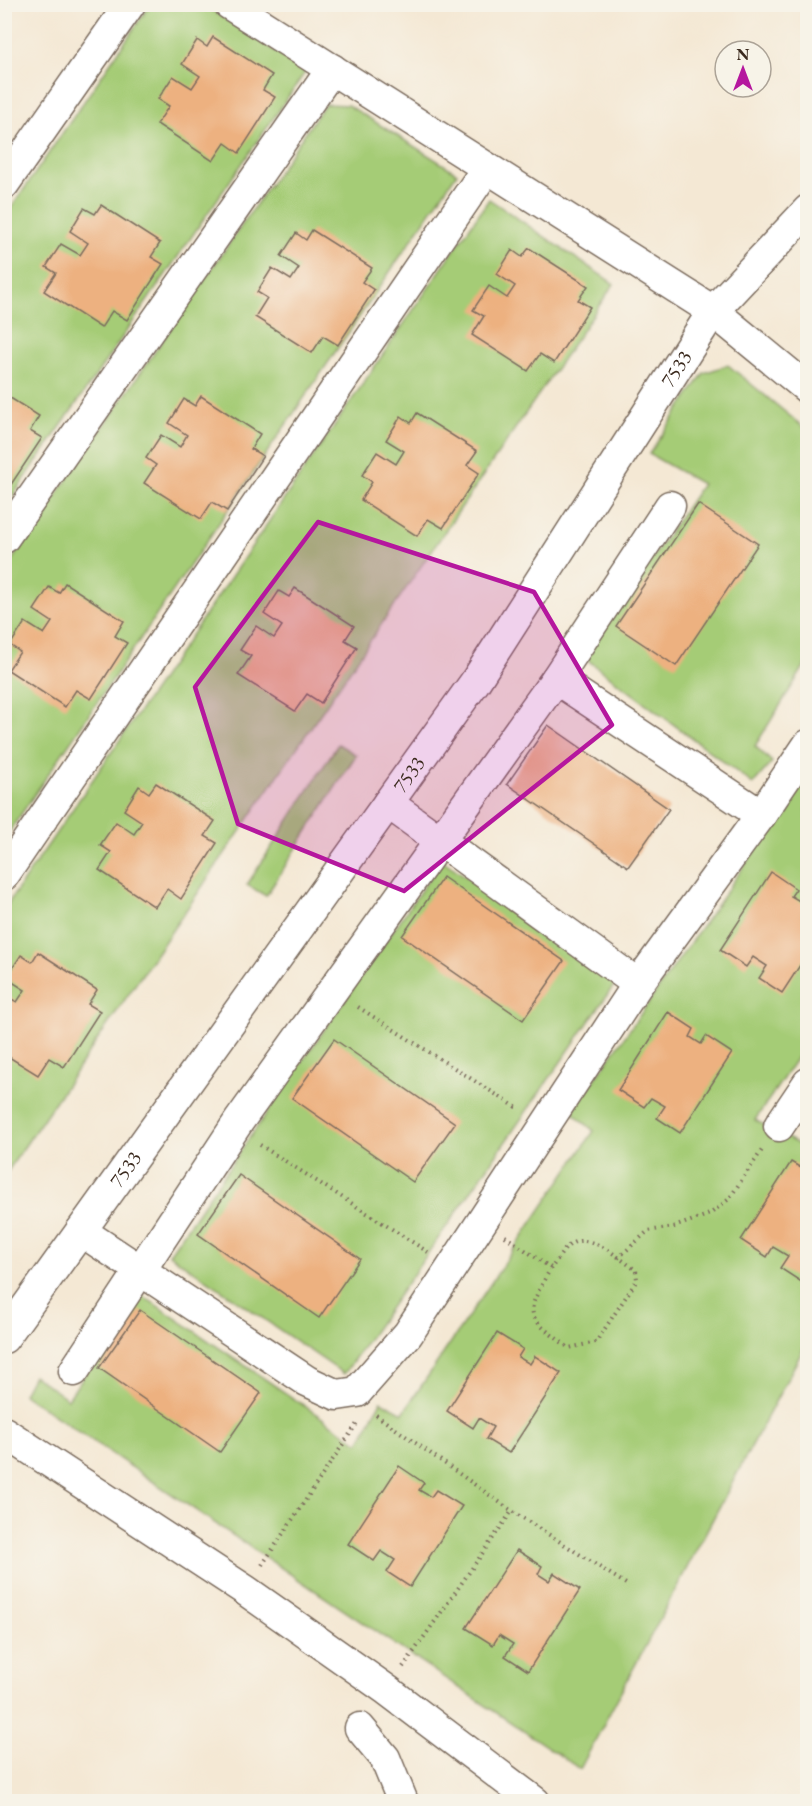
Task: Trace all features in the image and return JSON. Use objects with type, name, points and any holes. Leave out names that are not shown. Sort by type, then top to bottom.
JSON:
[{"type":"street","points":[[4,184],[130,4]]},
{"type":"street","points":[[229,4],[713,311],[807,389]]},
{"type":"street","points":[[4,538],[332,69]]},
{"type":"street","points":[[4,875],[487,168]]},
{"type":"street","name":"7533","points":[[4,1338],[475,682],[713,311],[807,210]]},
{"type":"street","points":[[74,1371],[234,1121],[332,990],[556,679],[670,506]]},
{"type":"street","points":[[556,679],[761,815]]},
{"type":"street","points":[[81,1231],[307,1381],[356,1401],[357,1392],[408,1334],[638,984],[806,751]]},
{"type":"street","points":[[388,803],[638,984]]},
{"type":"street","points":[[779,1126],[807,1083]]},
{"type":"street","points":[[4,1432],[245,1590],[387,1690],[535,1802]]},
{"type":"street","points":[[360,1728],[385,1758],[403,1802]]},
{"type":"path","points":[[332,990],[545,1126]]},
{"type":"path","points":[[234,1121],[452,1268]]},
{"type":"path","points":[[618,1258],[648,1231],[674,1227],[710,1214],[729,1198],[779,1126]]},
{"type":"path","points":[[483,1220],[550,1268]]},
{"type":"path","points":[[584,1240],[636,1270],[637,1280],[596,1342],[569,1348],[537,1323],[532,1313],[532,1302],[550,1268],[571,1243],[584,1240]]},
{"type":"path","points":[[245,1590],[356,1401],[512,1511],[626,1584]]},
{"type":"path","points":[[387,1690],[512,1511]]},
{"type":"highlighted area","points":[[318,522],[534,592],[612,725],[404,891],[238,824],[195,687]]},
{"type":"green space","points":[[150,5],[204,5],[306,71],[5,507],[5,217]]},
{"type":"green space","points":[[325,104],[348,105],[457,173],[5,838],[5,570]]},
{"type":"green space","points":[[489,199],[614,284],[5,1175],[5,908]]},
{"type":"green space","points":[[728,365],[807,430],[807,662],[755,746],[772,762],[753,784],[585,658],[702,484],[649,454],[704,373]]},
{"type":"green space","points":[[338,744],[356,755],[266,896],[247,885]]},
{"type":"green space","points":[[807,776],[807,1043],[755,1120],[807,1149],[807,1342],[580,1769],[23,1394],[33,1375],[68,1399],[140,1294],[359,1443],[381,1401],[403,1413],[594,1131],[572,1112]]},
{"type":"green space","points":[[442,860],[617,981],[344,1374],[169,1254]]},
{"type":"building","points":[[213,37],[272,75],[263,90],[275,97],[239,153],[225,143],[213,161],[157,124],[169,106],[158,99],[173,76],[192,88],[200,76],[182,64],[197,40],[207,47]]},
{"type":"building","points":[[101,205],[160,243],[151,257],[163,264],[127,320],[112,311],[101,328],[44,291],[56,273],[46,267],[61,244],[80,255],[88,243],[70,231],[84,208],[95,214]]},
{"type":"building","points":[[312,230],[372,268],[362,282],[374,290],[338,345],[323,336],[312,353],[255,317],[267,298],[257,292],[272,268],[291,280],[299,268],[281,256],[296,233],[306,240]]},
{"type":"building","points":[[529,248],[588,286],[578,300],[590,307],[554,363],[540,354],[528,371],[472,335],[484,316],[473,310],[489,286],[507,298],[515,286],[497,274],[512,250],[522,257]]},
{"type":"building","points":[[4,394],[39,416],[30,431],[42,438],[4,495]]},
{"type":"building","points":[[201,396],[260,434],[251,449],[263,456],[227,511],[212,502],[201,519],[144,483],[156,465],[146,458],[161,435],[180,447],[187,435],[169,423],[184,399],[195,406]]},
{"type":"building","points":[[417,413],[477,451],[467,465],[479,473],[443,528],[428,519],[417,536],[361,500],[372,482],[362,475],[377,452],[396,464],[404,451],[386,440],[401,416],[411,423]]},
{"type":"building","points":[[698,504],[758,544],[676,666],[616,626]]},
{"type":"building","points":[[65,583],[124,621],[115,636],[127,643],[91,699],[76,690],[65,707],[8,670],[20,652],[10,645],[25,622],[44,634],[52,622],[34,610],[49,587],[59,593]]},
{"type":"building","points":[[295,588],[354,626],[345,640],[357,647],[321,703],[307,694],[295,711],[238,675],[251,656],[240,650],[256,626],[274,638],[282,626],[264,614],[279,591],[289,597]]},
{"type":"building","points":[[548,725],[669,809],[628,867],[507,784]]},
{"type":"building","points":[[156,783],[215,821],[205,836],[217,843],[181,899],[167,889],[155,907],[99,870],[111,852],[100,845],[116,822],[134,834],[142,822],[124,810],[139,786],[149,793]]},
{"type":"building","points":[[771,872],[796,889],[791,896],[803,903],[808,896],[808,953],[782,993],[759,978],[767,966],[753,957],[746,967],[720,950]]},
{"type":"building","points":[[443,877],[564,961],[523,1020],[402,936]]},
{"type":"building","points":[[38,952],[97,990],[88,1004],[100,1011],[64,1067],[49,1058],[38,1075],[4,1054],[4,995],[17,1002],[25,990],[6,978],[21,955],[32,962]]},
{"type":"building","points":[[668,1012],[694,1029],[690,1037],[701,1044],[706,1036],[732,1053],[680,1133],[657,1118],[665,1106],[651,1098],[644,1107],[618,1090]]},
{"type":"building","points":[[334,1039],[455,1123],[413,1182],[292,1098]]},
{"type":"building","points":[[791,1162],[808,1172],[808,1275],[803,1283],[780,1268],[788,1256],[773,1247],[767,1257],[741,1240]]},
{"type":"building","points":[[239,1175],[360,1259],[319,1318],[198,1234]]},
{"type":"building","points":[[140,1310],[261,1393],[220,1452],[99,1368]]},
{"type":"building","points":[[497,1333],[523,1349],[518,1357],[530,1364],[535,1356],[561,1373],[509,1453],[486,1439],[493,1427],[479,1418],[473,1428],[447,1411]]},
{"type":"building","points":[[399,1466],[424,1483],[419,1490],[431,1497],[436,1490],[462,1506],[410,1587],[387,1572],[395,1560],[381,1551],[374,1561],[348,1544]]},
{"type":"building","points":[[517,1550],[542,1566],[538,1574],[549,1581],[554,1573],[580,1590],[528,1671],[505,1656],[513,1644],[499,1635],[493,1645],[466,1628]]}]
